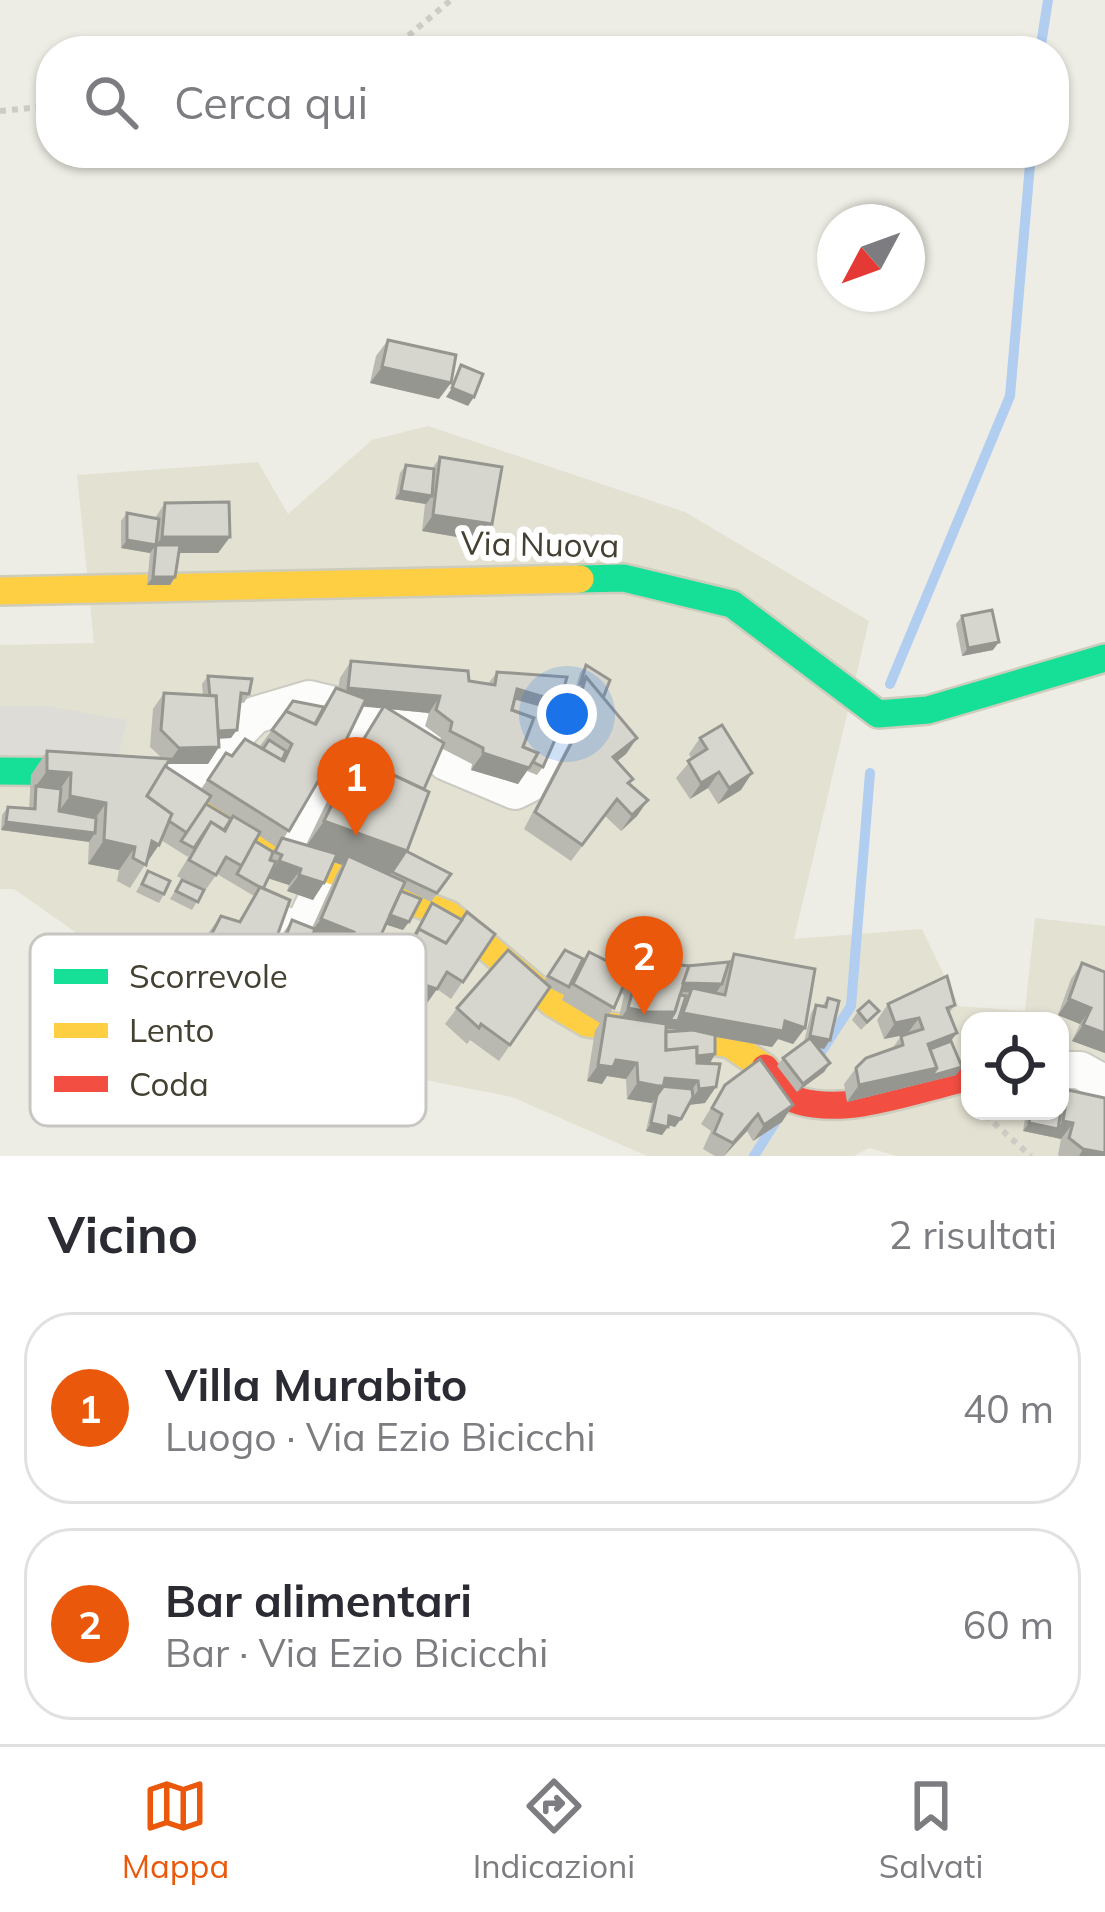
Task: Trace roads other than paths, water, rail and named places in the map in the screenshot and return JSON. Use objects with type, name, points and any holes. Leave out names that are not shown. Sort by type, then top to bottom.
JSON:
[{"type":"street","name":"Via Nuova","points":[[0,591],[624,578],[732,604],[878,714],[928,710],[1105,658]]},
{"type":"street","points":[[0,771],[194,778],[255,715],[285,702],[317,700],[413,724],[446,762],[515,791],[541,778],[560,738]]},
{"type":"street","points":[[285,854],[364,715]]},
{"type":"street","points":[[155,776],[250,838],[449,915],[554,1003],[587,1023],[730,1043],[757,1058],[786,1095],[800,1102],[847,1105],[961,1080]]},
{"type":"street","points":[[301,931],[332,869]]},
{"type":"street","points":[[277,934],[281,924],[305,934]]},
{"type":"street","points":[[1069,1070],[1080,1070],[1105,1084]]},
{"type":"waterway","points":[[1042,36],[1048,0]]},
{"type":"waterway","points":[[890,684],[1010,396],[1030,168]]},
{"type":"waterway","points":[[814,1063],[851,1006],[870,773]]},
{"type":"waterway","points":[[754,1156],[778,1118]]},
{"type":"place","name":"Villa Murabito","points":[[356,836]]},
{"type":"place","name":"Bar alimentari","points":[[644,1015]]}]
